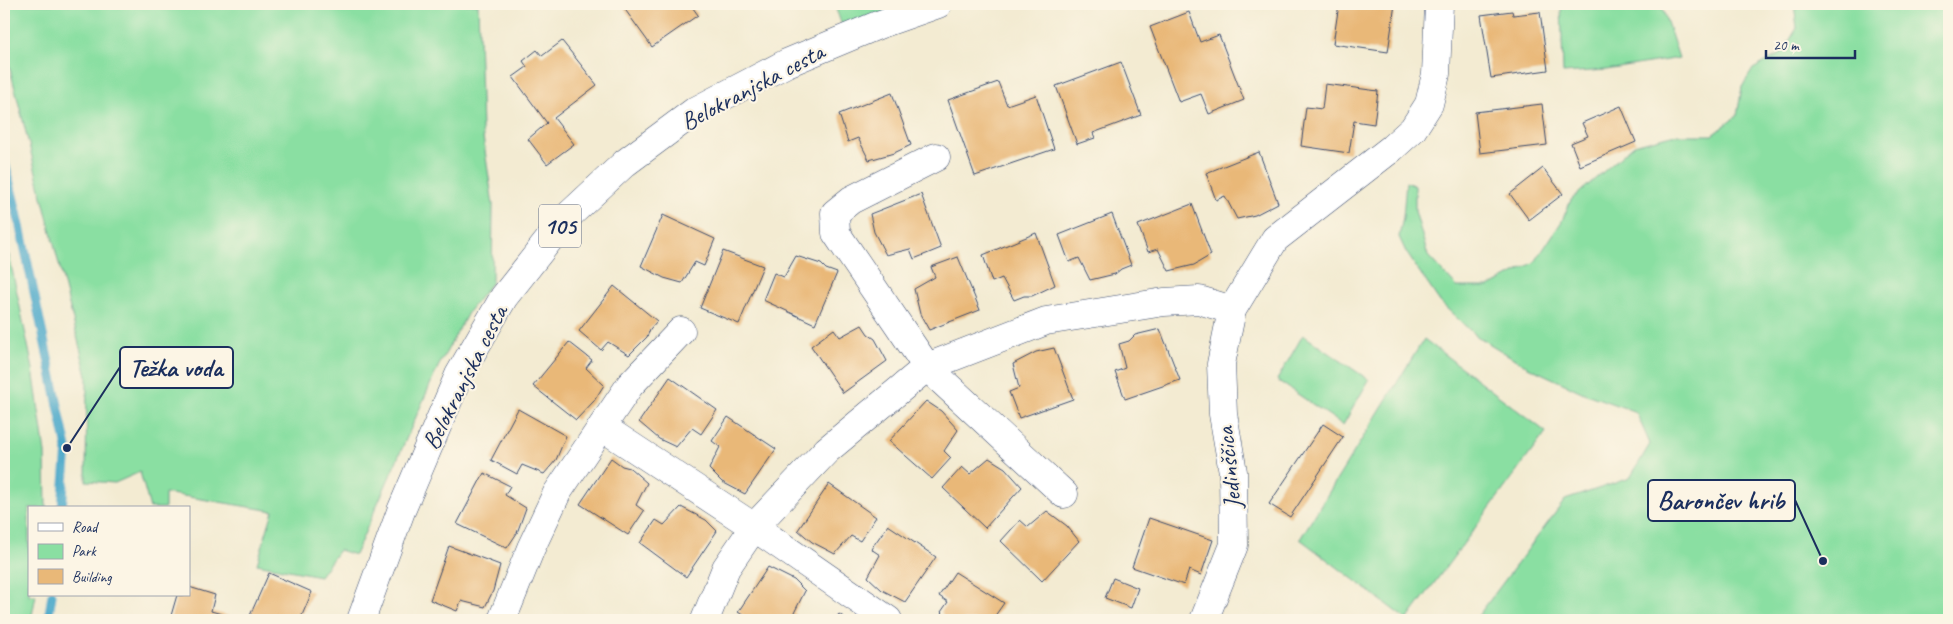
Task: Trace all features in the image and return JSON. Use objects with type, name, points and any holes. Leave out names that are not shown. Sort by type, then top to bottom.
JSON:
[{"type":"street","name":"Belokranjska cesta","points":[[361,620],[400,511],[459,375],[504,297],[568,218],[626,163],[695,111],[787,63],[878,25],[938,4]]},
{"type":"street","name":"Jedinščica","points":[[1204,620],[1234,545],[1233,472],[1223,414],[1221,364],[1232,310],[1275,239],[1392,148],[1413,129],[1429,104],[1436,74],[1439,4]]},
{"type":"street","points":[[936,158],[851,200],[836,213],[836,232],[926,367],[1064,494]]},
{"type":"street","points":[[705,620],[726,568],[754,527],[827,450],[926,367],[1046,321],[1164,302],[1199,300],[1232,310]]},
{"type":"street","points":[[502,620],[556,493],[630,385],[681,331]]},
{"type":"street","points":[[602,427],[754,527],[888,620]]},
{"type":"green space","points":[[4,4],[478,4],[482,130],[493,205],[492,282],[469,311],[438,367],[355,555],[339,550],[320,576],[257,564],[273,511],[165,493],[165,506],[149,506],[140,472],[115,483],[86,481],[87,376],[4,45]]},
{"type":"green space","points":[[834,4],[907,4],[843,28]]},
{"type":"green space","points":[[1561,4],[1661,4],[1679,58],[1606,70],[1563,73]]},
{"type":"green space","points":[[1794,4],[1949,4],[1949,620],[1475,620],[1565,500],[1630,478],[1650,444],[1636,412],[1586,394],[1528,367],[1475,335],[1440,302],[1406,252],[1399,237],[1406,182],[1415,186],[1415,211],[1428,256],[1457,287],[1489,287],[1535,262],[1562,221],[1571,200],[1634,145],[1671,135],[1712,135],[1737,116],[1742,87],[1753,69],[1782,53],[1797,28]]},
{"type":"green space","points":[[4,231],[33,369],[45,453],[46,506],[28,506],[28,596],[36,596],[31,620],[4,620]]},
{"type":"green space","points":[[1303,335],[1369,380],[1343,425],[1277,380]]},
{"type":"green space","points":[[1424,339],[1546,432],[1407,620],[1300,539]]},
{"type":"building","points":[[621,4],[690,4],[698,15],[652,47]]},
{"type":"building","points":[[1339,4],[1395,4],[1388,52],[1333,44]]},
{"type":"building","points":[[1512,11],[1513,15],[1540,12],[1548,70],[1491,78],[1481,15]]},
{"type":"building","points":[[1189,12],[1200,42],[1219,35],[1244,100],[1209,114],[1201,94],[1179,102],[1150,27]]},
{"type":"building","points":[[562,41],[597,85],[554,118],[574,144],[547,164],[528,139],[547,123],[513,77],[527,67],[523,61],[537,50],[542,56]]},
{"type":"building","points":[[1121,62],[1141,115],[1093,133],[1095,138],[1077,144],[1056,86]]},
{"type":"building","points":[[998,82],[1007,105],[1036,95],[1054,149],[975,176],[948,100]]},
{"type":"building","points":[[1325,84],[1378,91],[1374,124],[1354,121],[1349,153],[1301,146],[1306,107],[1322,109]]},
{"type":"building","points":[[892,93],[911,145],[894,153],[869,160],[858,138],[848,142],[839,114]]},
{"type":"building","points":[[1542,104],[1547,145],[1480,153],[1475,112]]},
{"type":"building","points":[[1621,106],[1636,142],[1580,166],[1571,143],[1588,136],[1582,123]]},
{"type":"building","points":[[1259,152],[1278,203],[1255,215],[1237,219],[1225,196],[1216,200],[1206,173]]},
{"type":"building","points":[[1543,168],[1563,194],[1529,220],[1510,194]]},
{"type":"building","points":[[921,194],[941,248],[914,259],[910,249],[886,255],[874,232],[870,214]]},
{"type":"building","points":[[1192,204],[1211,255],[1194,265],[1169,271],[1158,249],[1148,252],[1138,225]]},
{"type":"building","points":[[1112,214],[1131,265],[1115,274],[1090,280],[1079,258],[1069,262],[1059,235]]},
{"type":"building","points":[[663,215],[715,239],[704,266],[695,262],[682,283],[664,278],[641,266]]},
{"type":"building","points":[[1036,233],[1055,285],[1032,296],[1024,296],[1014,300],[1002,278],[992,282],[983,255]]},
{"type":"building","points":[[723,251],[763,266],[739,324],[700,308]]},
{"type":"building","points":[[796,256],[821,264],[826,269],[837,273],[815,324],[763,300],[774,273],[784,277]]},
{"type":"building","points":[[958,257],[980,310],[929,330],[920,314],[914,289],[935,277],[931,267]]},
{"type":"building","points":[[614,286],[657,321],[650,329],[647,337],[629,355],[608,342],[601,350],[579,331]]},
{"type":"building","points":[[862,325],[868,334],[875,339],[887,361],[843,393],[811,346],[834,329],[840,337]]},
{"type":"building","points":[[1160,329],[1180,380],[1125,399],[1115,372],[1125,368],[1119,344],[1129,341],[1135,335]]},
{"type":"building","points":[[569,342],[592,360],[586,368],[604,385],[594,401],[576,420],[533,386]]},
{"type":"building","points":[[1054,348],[1073,399],[1019,418],[1009,392],[1019,388],[1013,364],[1036,352]]},
{"type":"building","points":[[670,377],[717,410],[701,434],[692,428],[676,447],[659,439],[639,422]]},
{"type":"building","points":[[926,401],[941,411],[958,430],[944,451],[951,458],[932,479],[889,441]]},
{"type":"building","points":[[518,409],[566,436],[556,460],[544,474],[522,465],[517,474],[491,460]]},
{"type":"building","points":[[728,417],[776,449],[745,494],[722,482],[709,469],[720,447],[712,441]]},
{"type":"building","points":[[1323,424],[1343,437],[1290,517],[1269,504]]},
{"type":"building","points":[[611,458],[622,466],[630,468],[647,483],[636,505],[644,511],[628,535],[580,504]]},
{"type":"building","points":[[989,458],[1005,468],[1022,487],[985,528],[943,488],[962,467],[970,474]]},
{"type":"building","points":[[484,473],[510,486],[505,495],[526,508],[517,533],[507,548],[457,524]]},
{"type":"building","points":[[829,484],[876,517],[860,541],[851,536],[835,554],[812,542],[798,530]]},
{"type":"building","points":[[681,507],[706,520],[717,531],[686,577],[640,543],[656,520],[664,525]]},
{"type":"building","points":[[1047,511],[1067,526],[1079,541],[1042,581],[1001,541],[1020,520],[1028,527]]},
{"type":"building","points":[[1149,518],[1213,540],[1201,575],[1189,570],[1184,585],[1132,567]]},
{"type":"building","points":[[888,525],[936,557],[905,602],[882,590],[868,577],[880,555],[871,549]]},
{"type":"building","points":[[449,546],[500,565],[493,591],[485,607],[461,601],[457,611],[430,600]]},
{"type":"building","points":[[768,567],[794,580],[805,591],[794,613],[802,620],[750,620],[738,612]]},
{"type":"building","points":[[955,572],[1004,603],[992,620],[939,620],[943,614],[941,612],[948,602],[939,596]]},
{"type":"building","points":[[269,573],[312,592],[300,620],[248,620]]},
{"type":"building","points":[[1113,578],[1138,588],[1131,608],[1105,598]]},
{"type":"building","points":[[190,587],[215,595],[211,611],[232,617],[231,620],[170,619],[177,596],[190,596]]},
{"type":"building","points":[[839,614],[848,620],[834,620]]},
{"type":"waterway","points":[[4,159],[67,448],[62,506]]},
{"type":"waterway","points":[[48,620],[52,596]]},
{"type":"place","name":"Težka voda","points":[[67,448]]},
{"type":"place","name":"Barončev hrib","points":[[1823,561]]}]
